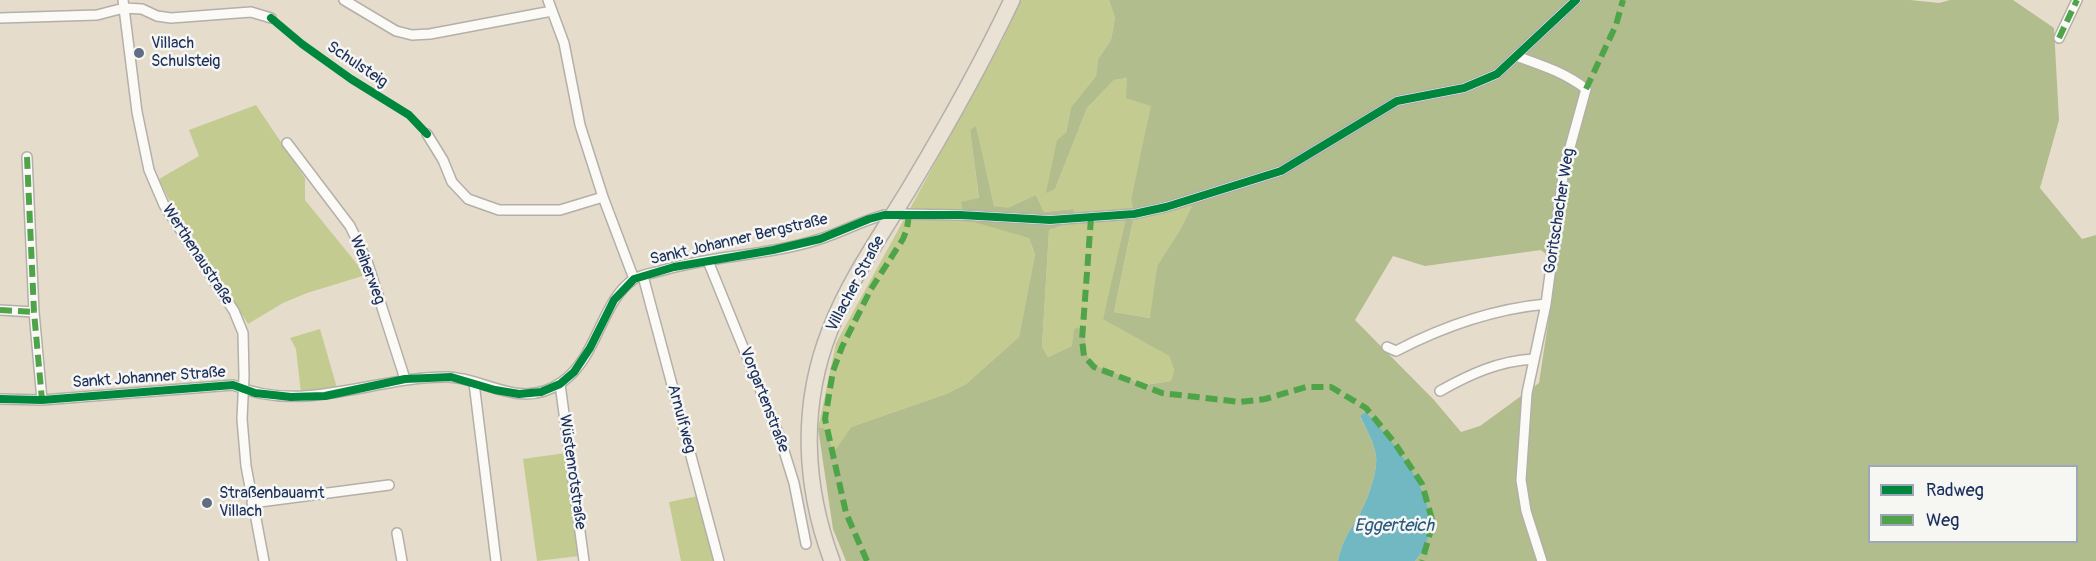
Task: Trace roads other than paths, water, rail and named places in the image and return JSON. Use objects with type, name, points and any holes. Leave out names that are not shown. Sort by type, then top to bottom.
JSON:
[{"type":"main road","name":"Villacher Straße","points":[[832,561],[816,509],[808,448],[815,383],[824,348],[857,275],[970,83],[1012,0]]},
{"type":"street","points":[[344,0],[396,31],[412,35],[430,34],[552,11]]},
{"type":"street","name":"Arnulfweg","points":[[548,0],[564,42],[580,124],[603,197],[639,278],[719,561]]},
{"type":"street","points":[[902,214],[1050,220],[1134,214],[1166,207],[1281,171],[1397,101],[1464,88],[1497,74],[1576,0]]},
{"type":"street","points":[[2059,38],[2077,0]]},
{"type":"street","points":[[0,18],[98,15],[124,4],[171,18],[250,12],[271,18]]},
{"type":"street","name":"Werthenaustraße","points":[[124,4],[136,112],[149,170],[164,205],[234,311],[243,333],[242,419],[252,503],[264,561]]},
{"type":"street","name":"Goritschacher Weg","points":[[1516,56],[1552,68],[1586,88],[1564,169],[1546,304],[1527,393],[1521,480],[1526,511],[1542,561]]},
{"type":"street","points":[[427,134],[443,160],[452,182],[468,199],[499,210],[560,210],[603,197]]},
{"type":"street","name":"Weiherweg","points":[[287,143],[350,226],[367,261],[405,379]]},
{"type":"street","points":[[27,157],[34,312],[42,400]]},
{"type":"street","name":"Sankt Johanner Bergstraße","points":[[639,278],[674,267],[773,250],[820,239],[869,219],[884,216]]},
{"type":"street","name":"Vorgartenstraße","points":[[708,261],[780,438],[794,483],[806,544]]},
{"type":"street","name":"Sankt Johanner Straße","points":[[0,399],[42,400],[233,385],[255,393],[291,397],[325,396],[405,379],[450,377],[495,390],[519,394],[541,392],[560,384],[574,372],[590,348],[614,300],[639,278]]},
{"type":"street","points":[[1387,347],[1396,351],[1437,331],[1521,306],[1546,304]]},
{"type":"street","points":[[0,310],[34,312]]},
{"type":"street","points":[[1440,391],[1468,375],[1512,360],[1533,359]]},
{"type":"street","points":[[474,383],[496,561]]},
{"type":"street","name":"Wüstenrotstraße","points":[[560,384],[584,561]]},
{"type":"street","points":[[252,503],[389,485]]},
{"type":"street","points":[[397,533],[402,561]]},
{"type":"water","name":"Eggerteich","points":[[1366,412],[1407,463],[1427,503],[1430,524],[1427,543],[1415,561],[1338,561],[1345,539],[1367,497],[1375,471],[1375,451],[1360,416]]},
{"type":"place","name":"Villach Schulsteig","points":[[139,53]]},
{"type":"place","name":"Straßenbauamt Villach","points":[[207,503]]}]
